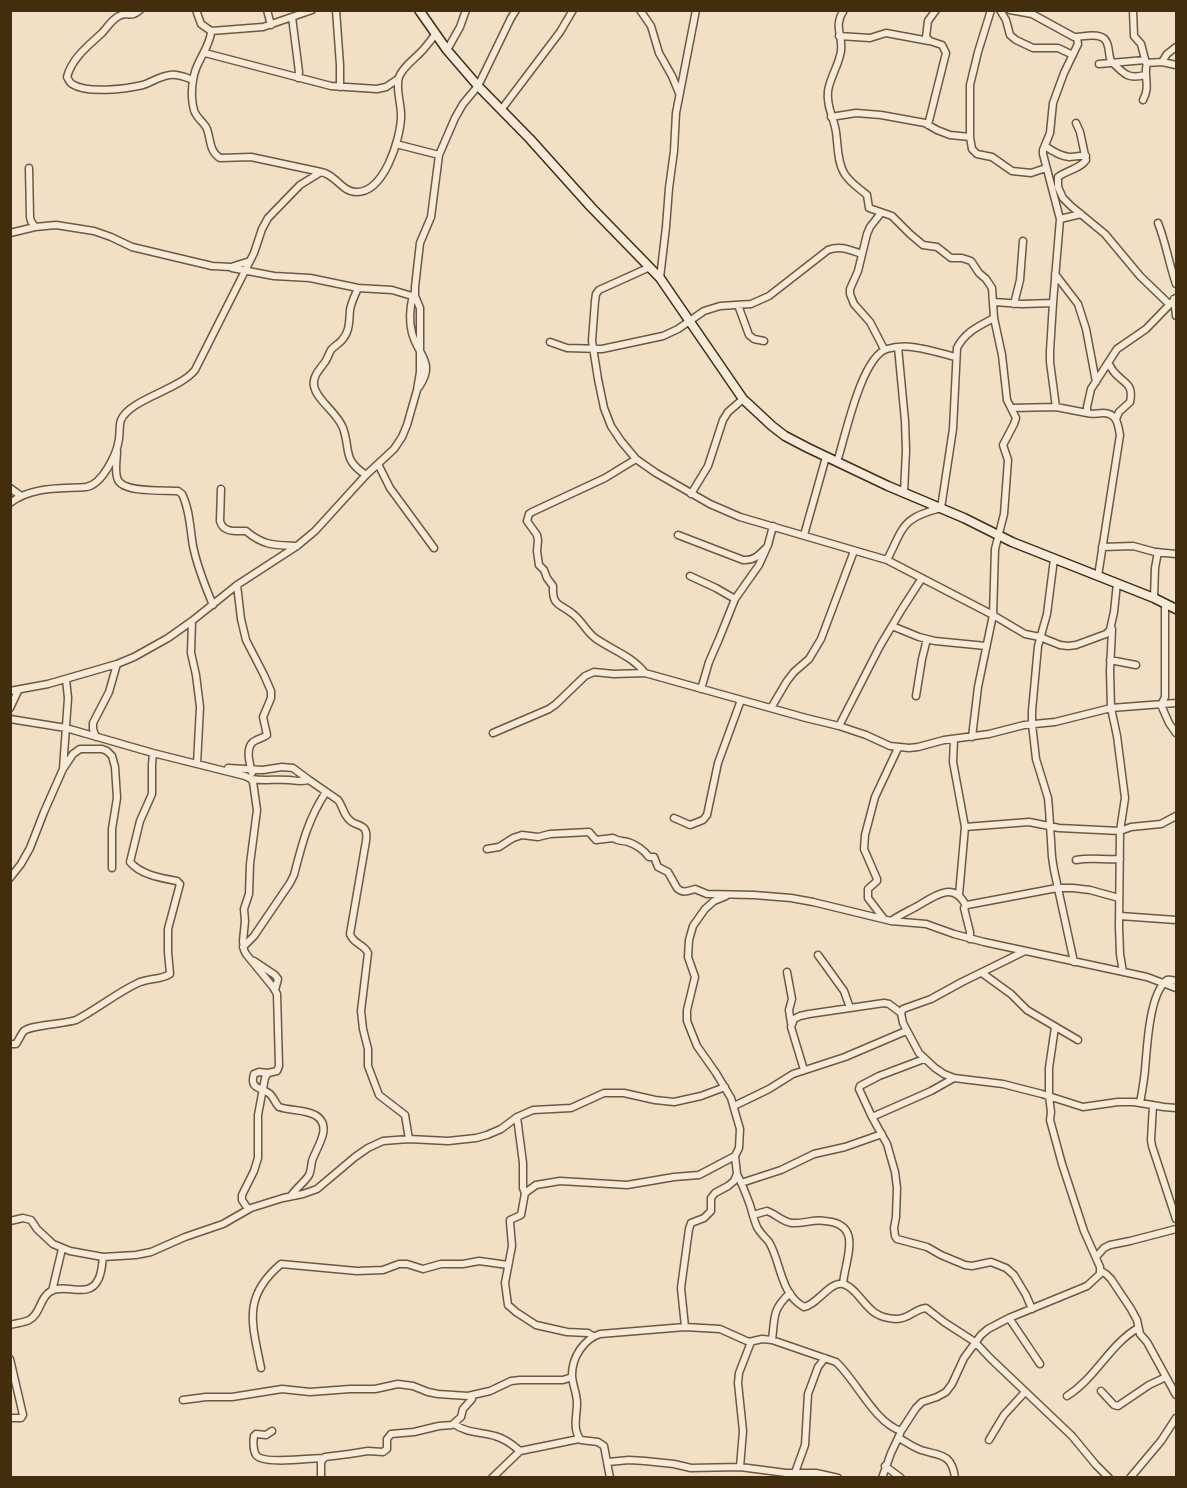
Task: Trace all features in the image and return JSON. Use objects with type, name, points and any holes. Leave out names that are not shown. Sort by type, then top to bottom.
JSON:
[{"type":"street","points":[[140,10],[135,15],[118,16],[93,40],[69,68],[67,77],[70,83],[88,89],[116,89],[140,86],[170,75],[193,80]]},
{"type":"street","points":[[196,10],[201,24],[211,31],[271,25],[312,10]]},
{"type":"street","points":[[267,10],[271,25]]},
{"type":"street","points":[[336,10],[340,87]]},
{"type":"street","points":[[419,10],[435,35],[478,86],[660,278],[743,399],[772,426],[785,436],[826,457],[964,518],[1012,542],[1154,598],[1176,609]]},
{"type":"street","points":[[447,50],[466,10]]},
{"type":"street","points":[[421,350],[410,325],[412,296],[420,243],[432,208],[439,156],[455,118],[478,86],[516,10]]},
{"type":"street","points":[[501,110],[560,32],[573,10]]},
{"type":"street","points":[[640,10],[651,26],[657,48],[679,94]]},
{"type":"street","points":[[660,278],[674,151],[675,120],[696,10]]},
{"type":"street","points":[[844,10],[839,17],[838,24],[841,51],[828,92],[831,117],[836,130],[844,174],[866,194],[869,208],[897,219],[922,245],[937,247],[951,258],[971,261],[990,285],[993,291],[994,318],[1002,354],[1007,400],[1016,421],[1003,445],[1008,457],[1004,514],[994,559],[993,615],[978,687],[972,737]]},
{"type":"street","points":[[930,41],[926,37],[927,26],[936,10]]},
{"type":"street","points":[[991,10],[970,84],[972,149],[977,154],[992,157],[1012,171],[1031,173],[1046,168]]},
{"type":"street","points":[[1000,10],[1006,20],[1010,35],[1016,40],[1033,48],[1058,48],[1073,55]]},
{"type":"street","points":[[1010,10],[1032,14],[1077,38],[1089,34],[1103,38],[1107,43],[1113,64],[1127,76],[1145,75]]},
{"type":"street","points":[[1133,10],[1134,36],[1141,44],[1146,62],[1145,75],[1148,90],[1143,100]]},
{"type":"street","points":[[292,17],[298,78]]},
{"type":"street","points":[[211,31],[211,37],[193,80],[194,110],[206,127],[216,156],[220,158],[259,158],[327,173],[353,192],[365,190],[375,184],[386,170],[396,144],[401,118],[398,79]]},
{"type":"street","points":[[839,36],[870,38],[889,34],[942,45],[946,53],[928,125]]},
{"type":"street","points":[[205,53],[331,86],[377,90],[398,79],[406,66],[435,35]]},
{"type":"street","points":[[1056,407],[1050,362],[1060,219],[1043,154],[1050,133],[1053,104],[1078,44],[1077,38]]},
{"type":"street","points":[[1162,62],[1167,54],[1176,47]]},
{"type":"street","points":[[1099,64],[1162,62],[1176,65]]},
{"type":"street","points":[[831,117],[866,113],[918,121],[950,135],[970,137]]},
{"type":"street","points":[[1076,123],[1086,160],[1084,164],[1058,177],[1058,187],[1063,198],[1105,234],[1140,276],[1169,304]]},
{"type":"street","points":[[396,144],[439,156]]},
{"type":"street","points":[[1045,146],[1065,156],[1086,156]]},
{"type":"street","points":[[29,168],[30,217],[35,227]]},
{"type":"street","points":[[10,503],[21,496],[49,489],[92,486],[98,482],[119,440],[121,420],[140,403],[186,379],[195,370],[250,261],[268,218],[300,185],[321,172]]},
{"type":"street","points":[[881,213],[870,227],[858,271],[850,289],[851,299],[870,322],[884,349]]},
{"type":"street","points":[[1060,219],[1081,214]]},
{"type":"street","points":[[1158,224],[1176,284]]},
{"type":"street","points":[[10,233],[56,225],[94,231],[132,247],[193,262],[274,276],[310,278],[358,288],[385,289],[412,296]]},
{"type":"street","points":[[1014,304],[1020,280],[1023,241]]},
{"type":"street","points":[[550,342],[567,348],[593,349],[609,348],[663,336],[704,311],[715,307],[751,304],[769,296],[834,247],[862,254]]},
{"type":"street","points":[[222,267],[236,266],[250,261]]},
{"type":"street","points":[[650,267],[602,288],[596,294],[593,328],[593,349],[601,396],[608,420],[615,433],[636,459],[691,494],[740,517],[887,560],[993,615],[1024,634],[1040,637],[1060,645],[1072,646],[1106,633],[1112,627]]},
{"type":"street","points":[[1056,274],[1078,304],[1089,339],[1096,382]]},
{"type":"street","points":[[10,692],[117,664],[152,647],[192,621],[237,585],[297,546],[315,531],[394,449],[402,437],[411,414],[420,372],[420,308],[415,287]]},
{"type":"street","points":[[358,288],[347,332],[332,349],[316,374],[314,387],[319,397],[342,425],[352,465],[366,476]]},
{"type":"street","points":[[1087,413],[1090,393],[1117,349],[1146,329],[1175,298]]},
{"type":"street","points":[[1175,298],[1176,316]]},
{"type":"street","points":[[994,302],[1053,303]]},
{"type":"street","points":[[738,305],[749,335],[754,339],[764,341]]},
{"type":"street","points":[[940,508],[953,429],[957,348],[961,339],[969,332],[994,318]]},
{"type":"street","points":[[898,347],[905,421],[904,493]]},
{"type":"street","points":[[837,462],[859,386],[873,362],[884,349],[898,347],[923,349],[956,357]]},
{"type":"street","points":[[1098,576],[1120,435],[1116,419],[1119,412],[1130,402],[1131,393],[1129,386],[1108,363]]},
{"type":"street","points":[[691,494],[708,466],[723,420],[728,412],[743,399]]},
{"type":"street","points":[[1012,408],[1056,407],[1094,414],[1105,413],[1116,419]]},
{"type":"street","points":[[116,448],[116,476],[120,484],[134,489],[178,491],[183,494],[195,557],[213,605]]},
{"type":"street","points":[[804,535],[826,457]]},
{"type":"street","points":[[636,459],[605,478],[532,512],[527,521],[537,535],[538,561],[553,586],[552,594],[556,603],[574,615],[595,638],[633,661],[645,672]]},
{"type":"street","points":[[378,464],[390,488],[434,548]]},
{"type":"street","points":[[10,488],[21,496]]},
{"type":"street","points":[[221,489],[220,521],[224,528],[246,531],[255,539],[271,544],[297,546]]},
{"type":"street","points":[[887,560],[903,527],[908,522],[919,514],[940,508]]},
{"type":"street","points":[[701,689],[709,662],[735,599],[759,565],[773,526]]},
{"type":"street","points":[[678,535],[748,561],[756,558],[768,545]]},
{"type":"street","points":[[1102,547],[1133,546],[1176,554]]},
{"type":"street","points":[[771,708],[787,681],[809,659],[821,639],[854,551]]},
{"type":"street","points":[[1154,598],[1158,552]]},
{"type":"street","points":[[1054,559],[1047,614],[1040,637],[1032,700],[1032,724],[1038,767],[1048,798],[1052,857],[1057,888],[1074,962]]},
{"type":"street","points":[[690,576],[735,599]]},
{"type":"street","points":[[839,726],[872,661],[922,578]]},
{"type":"street","points":[[1117,583],[1110,660],[1111,708],[1125,798],[1120,831],[1119,898],[1119,935],[1123,972]]},
{"type":"street","points":[[237,585],[246,640],[268,682],[271,694],[263,717],[267,735],[265,738],[252,742],[250,747],[249,757],[257,810],[250,864],[249,894],[244,909],[243,947],[250,959],[278,979],[275,990],[278,999],[277,1054],[279,1065],[275,1072],[257,1072],[253,1076],[254,1084],[262,1091],[269,1093],[279,1107],[313,1114],[323,1123],[322,1137],[309,1174],[291,1196]]},
{"type":"street","points":[[1161,705],[1165,697],[1166,603]]},
{"type":"street","points":[[192,621],[190,653],[196,675],[200,707],[197,764]]},
{"type":"street","points":[[892,626],[927,639],[986,646]]},
{"type":"street","points":[[916,696],[927,639]]},
{"type":"street","points":[[1110,660],[1136,666]]},
{"type":"street","points":[[96,737],[93,723],[109,692],[117,664]]},
{"type":"street","points":[[493,733],[556,705],[578,682],[590,673],[599,672],[614,674],[645,672],[839,726],[898,748],[918,747],[944,740],[1054,722],[1111,708],[1176,703]]},
{"type":"street","points":[[63,769],[68,698],[66,679]]},
{"type":"street","points":[[10,708],[18,691]]},
{"type":"street","points":[[674,818],[690,825],[703,820],[707,815],[718,763],[741,700]]},
{"type":"street","points":[[1161,705],[1176,733]]},
{"type":"street","points":[[10,719],[66,728],[252,779],[300,782],[309,780]]},
{"type":"street","points":[[954,739],[953,762],[965,827],[959,895],[966,906],[964,910],[970,939]]},
{"type":"street","points":[[887,920],[867,895],[868,889],[877,882],[877,879],[866,855],[864,844],[867,822],[875,797],[898,748]]},
{"type":"street","points":[[10,878],[30,848],[63,769],[73,754],[80,749],[102,749],[112,756],[114,761],[117,798],[112,829],[112,868]]},
{"type":"street","points":[[10,1044],[16,1044],[28,1029],[76,1020],[137,983],[170,974],[168,929],[179,882],[150,875],[130,862],[140,821],[152,794],[153,753]]},
{"type":"street","points":[[215,768],[262,771],[288,767],[297,770],[341,804],[350,821],[366,830],[367,836],[350,934],[354,941],[368,953],[362,992],[361,1020],[368,1049],[368,1066],[378,1093],[380,1097],[403,1113],[409,1139]]},
{"type":"street","points":[[243,947],[266,920],[294,875],[309,823],[326,792]]},
{"type":"street","points":[[965,827],[1029,822],[1071,829],[1120,831],[1131,827],[1161,824],[1176,816]]},
{"type":"street","points":[[487,849],[499,847],[522,835],[535,837],[590,832],[596,840],[613,838],[620,842],[628,842],[649,856],[654,856],[658,867],[668,872],[676,888],[686,892],[695,889],[707,894],[791,898],[887,920],[926,924],[970,939],[1147,977],[1176,988]]},
{"type":"street","points":[[1076,860],[1120,859]]},
{"type":"street","points":[[966,906],[1057,888],[1081,889],[1119,898]]},
{"type":"street","points":[[887,920],[921,904],[934,895],[950,892],[959,895]]},
{"type":"street","points":[[732,895],[719,898],[710,904],[693,926],[689,939],[688,957],[695,977],[687,1010],[687,1021],[697,1046],[725,1087],[734,1106],[740,1129],[739,1148],[735,1156],[737,1174],[761,1233],[769,1242],[790,1293],[798,1303],[806,1307],[831,1288],[843,1284],[853,1290],[871,1311],[879,1316],[905,1318],[926,1308],[975,1342],[1072,1436],[1109,1478]]},
{"type":"street","points":[[1120,916],[1176,920]]},
{"type":"street","points":[[901,1013],[908,1006],[931,999],[1026,951]]},
{"type":"street","points":[[818,955],[844,992],[850,1008]]},
{"type":"street","points":[[787,972],[792,999],[789,1010],[794,1042],[804,1070]]},
{"type":"street","points":[[982,973],[1011,994],[1023,1007],[1078,1040]]},
{"type":"street","points":[[1140,1103],[1154,1005],[1166,980],[1176,981]]},
{"type":"street","points":[[791,1023],[800,1016],[887,1003],[901,1013],[906,1031],[924,1059],[944,1074],[954,1078],[1003,1084],[1087,1107],[1118,1102],[1176,1108]]},
{"type":"street","points":[[1055,1027],[1049,1068],[1050,1120],[1084,1231],[1101,1271],[1111,1279],[1131,1309],[1137,1320],[1140,1334],[1148,1342],[1176,1395]]},
{"type":"street","points":[[734,1106],[769,1089],[787,1077],[845,1057],[906,1031]]},
{"type":"street","points":[[924,1059],[879,1076],[860,1086],[859,1089],[890,1152],[895,1172],[897,1188],[895,1236],[897,1239],[927,1246],[965,1265],[991,1262],[1006,1268],[1014,1275],[1032,1309]]},
{"type":"street","points":[[248,1209],[242,1200],[242,1195],[258,1158],[258,1115],[268,1073]]},
{"type":"street","points":[[872,1117],[931,1091],[954,1078]]},
{"type":"street","points":[[10,1221],[22,1218],[31,1220],[45,1237],[62,1249],[103,1257],[124,1257],[151,1252],[223,1224],[248,1209],[317,1189],[355,1157],[383,1141],[409,1139],[448,1141],[476,1138],[501,1129],[517,1117],[533,1110],[571,1108],[613,1092],[674,1102],[701,1096],[725,1087]]},
{"type":"street","points":[[1153,1105],[1152,1146],[1176,1219]]},
{"type":"street","points":[[517,1117],[525,1193],[521,1215],[510,1220],[512,1246],[505,1283],[507,1303],[513,1310],[536,1325],[593,1336]]},
{"type":"street","points":[[741,1183],[781,1170],[814,1154],[845,1147],[882,1134]]},
{"type":"street","points":[[525,1193],[536,1185],[560,1181],[575,1180],[627,1185],[674,1177],[699,1176],[735,1156]]},
{"type":"street","points":[[685,1327],[681,1288],[691,1223],[708,1215],[711,1211],[711,1198],[734,1181],[737,1174]]},
{"type":"street","points":[[753,1215],[767,1211],[790,1223],[823,1220],[841,1225],[846,1230],[850,1245],[843,1284]]},
{"type":"street","points":[[1096,1257],[1107,1245],[1176,1229]]},
{"type":"street","points":[[51,1291],[62,1249]]},
{"type":"street","points":[[10,1325],[34,1317],[51,1291],[62,1288],[87,1290],[95,1285],[99,1280],[103,1257]]},
{"type":"street","points":[[261,1368],[252,1321],[253,1307],[257,1291],[281,1264],[357,1271],[383,1270],[403,1264],[423,1269],[441,1264],[479,1261],[508,1265]]},
{"type":"street","points":[[882,1478],[900,1434],[915,1408],[922,1402],[946,1392],[964,1358],[981,1335],[1009,1318],[1087,1286],[1101,1271]]},
{"type":"street","points":[[772,1340],[775,1310],[790,1293]]},
{"type":"street","points":[[1009,1318],[1040,1364]]},
{"type":"street","points":[[610,1478],[604,1446],[598,1442],[584,1441],[579,1438],[576,1431],[577,1404],[572,1377],[578,1354],[593,1336],[600,1334],[685,1327],[720,1329],[751,1342],[762,1339],[772,1340],[836,1362],[893,1428],[919,1449],[945,1457],[952,1465],[955,1478]]},
{"type":"street","points":[[1066,1396],[1084,1383],[1110,1351],[1138,1328]]},
{"type":"street","points":[[740,1467],[743,1431],[738,1383],[739,1373],[751,1342]]},
{"type":"street","points":[[794,1475],[805,1445],[808,1394],[818,1367],[825,1358]]},
{"type":"street","points":[[10,1359],[23,1415],[19,1419],[10,1418]]},
{"type":"street","points":[[183,1400],[206,1397],[222,1398],[282,1389],[310,1392],[368,1390],[398,1384],[438,1394],[472,1396],[494,1390],[511,1381],[563,1380],[572,1377]]},
{"type":"street","points":[[1101,1391],[1114,1405],[1118,1406],[1149,1385],[1166,1377]]},
{"type":"street","points":[[989,1440],[1004,1415],[1025,1392]]},
{"type":"street","points":[[272,1431],[266,1435],[256,1434],[254,1436],[256,1455],[262,1459],[324,1458],[363,1451],[385,1451],[388,1437],[391,1434],[454,1424],[461,1417],[463,1409],[472,1396]]},
{"type":"street","points":[[1130,1478],[1156,1448],[1176,1418]]},
{"type":"street","points":[[454,1424],[466,1430],[496,1436],[520,1451]]},
{"type":"street","points":[[492,1478],[520,1451],[579,1438]]},
{"type":"street","points":[[321,1478],[321,1462],[324,1458]]},
{"type":"street","points":[[608,1462],[645,1461],[700,1469],[740,1467],[794,1475],[816,1473],[838,1478]]},
{"type":"street","points":[[885,1466],[901,1477],[909,1478]]}]
